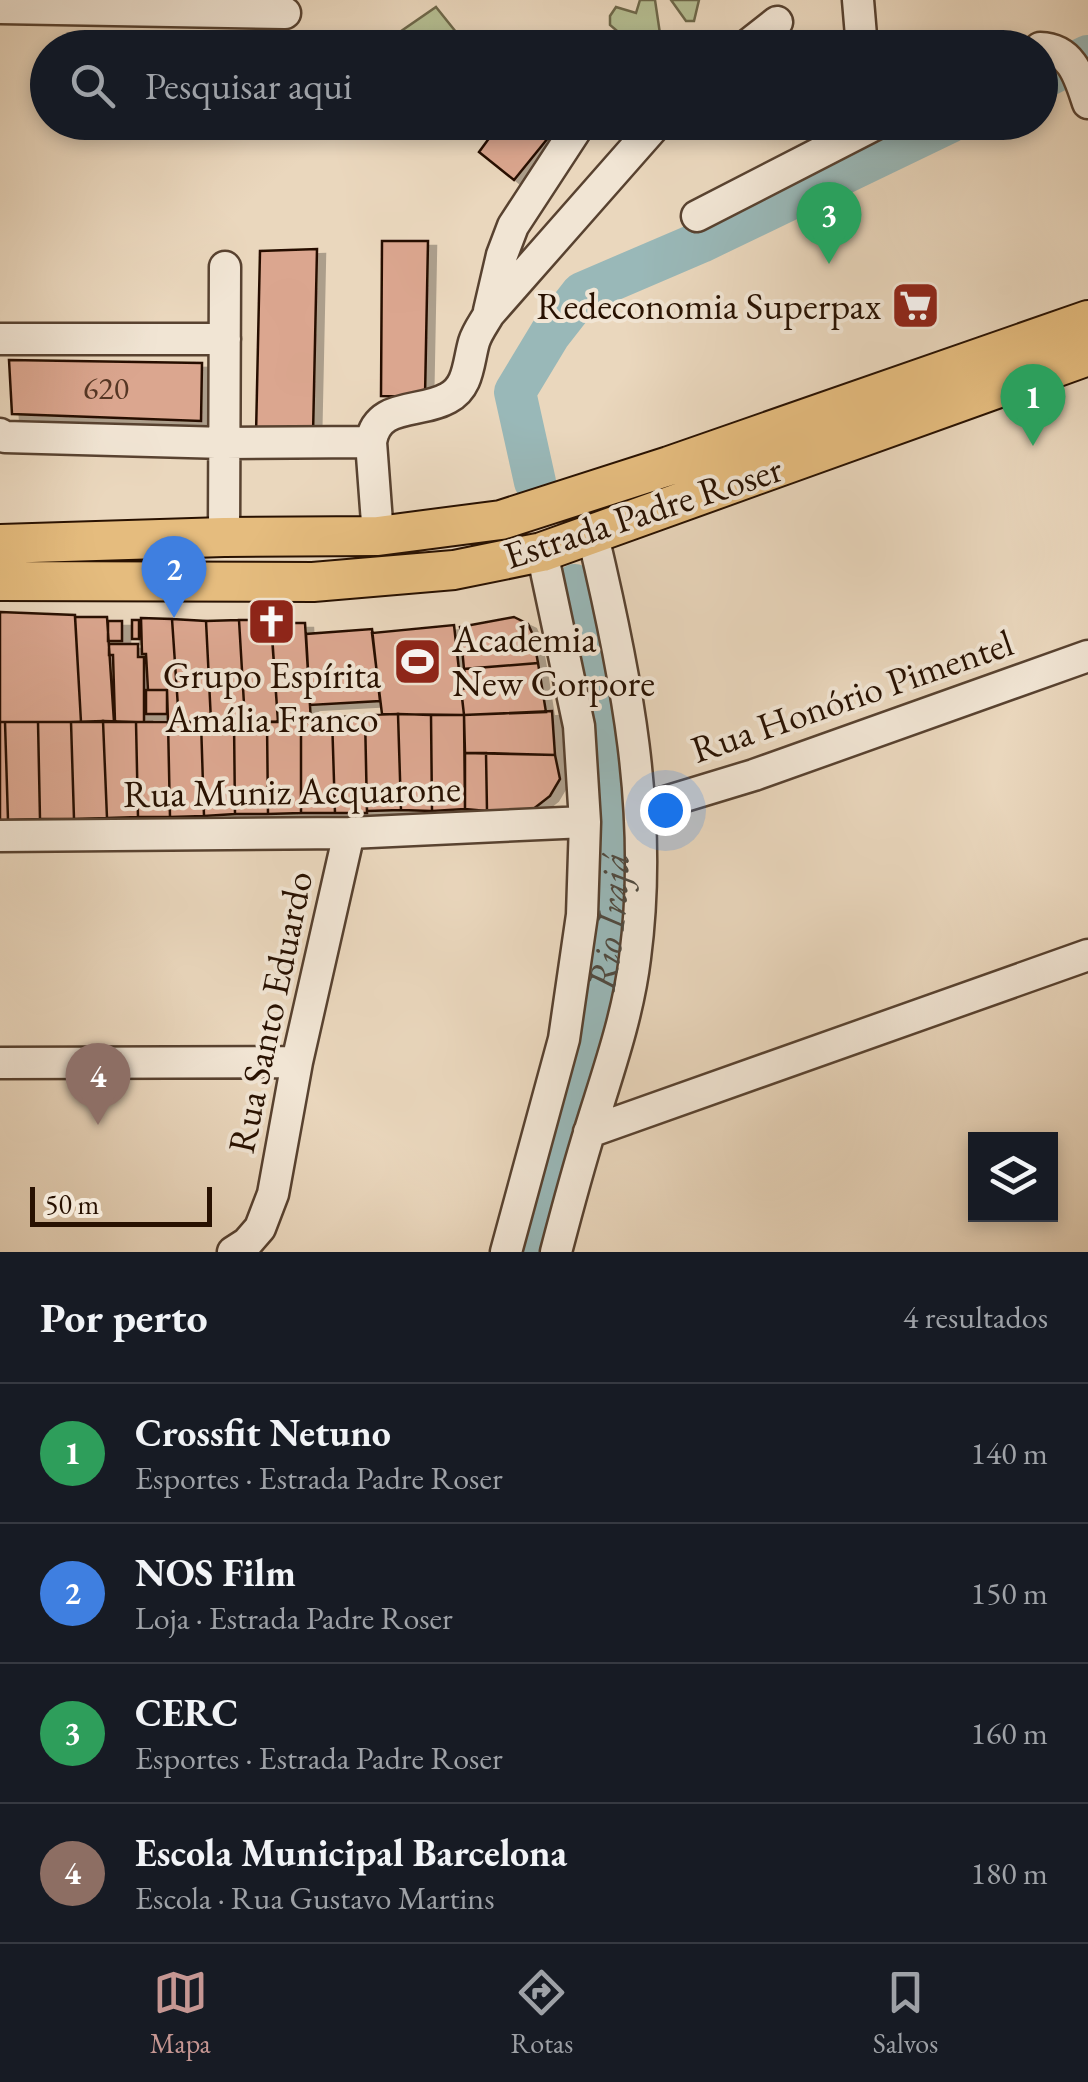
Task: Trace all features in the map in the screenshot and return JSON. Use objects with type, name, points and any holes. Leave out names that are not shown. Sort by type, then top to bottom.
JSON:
[{"type":"main road","name":"Estrada Padre Roser","points":[[0,544],[378,536],[454,528],[567,501],[1088,320]]},
{"type":"main road","name":"Estrada Padre Roser","points":[[0,581],[312,582],[454,570],[542,552],[1088,356]]},
{"type":"street","points":[[858,0],[860,30]]},
{"type":"street","points":[[0,8],[285,13]]},
{"type":"street","points":[[768,30],[778,22]]},
{"type":"street","points":[[489,314],[513,226],[570,140]]},
{"type":"street","points":[[378,536],[372,430],[380,419],[392,413],[446,400],[459,390],[474,340],[489,314],[642,140]]},
{"type":"street","points":[[697,216],[842,140]]},
{"type":"street","points":[[224,537],[225,267]]},
{"type":"street","points":[[0,339],[225,339]]},
{"type":"street","points":[[0,434],[225,443],[371,442]]},
{"type":"street","points":[[556,1252],[618,1038],[635,960],[642,883],[642,810],[617,638],[593,536]]},
{"type":"street","points":[[506,1252],[564,1039],[582,915],[585,822],[579,726],[542,552]]},
{"type":"street","name":"Rua Honório Pimentel","points":[[642,810],[1088,656]]},
{"type":"street","name":"Rua Muniz Acquarone","points":[[0,836],[350,833],[585,822]]},
{"type":"street","name":"Rua Santo Eduardo","points":[[233,1252],[247,1243],[268,1211],[297,1062],[350,833]]},
{"type":"street","points":[[590,1132],[1088,955]]},
{"type":"street","points":[[0,1063],[297,1062]]},
{"type":"green space","points":[[640,0],[655,0],[659,30],[616,30],[610,25],[616,7],[636,13]]},
{"type":"green space","points":[[671,0],[699,0],[694,21],[686,21]]},
{"type":"green space","points":[[436,7],[454,30],[403,30]]},
{"type":"building","points":[[488,140],[546,140],[514,180],[479,152]]},
{"type":"building","points":[[382,241],[428,241],[425,397],[381,396]]},
{"type":"building","points":[[317,249],[313,435],[256,435],[260,251]]},
{"type":"building","points":[[9,360],[202,363],[201,421],[12,414]]},
{"type":"building","points":[[0,612],[75,615],[81,722],[0,722]]},
{"type":"building","points":[[75,617],[107,617],[114,722],[81,722]]},
{"type":"building","points":[[514,617],[528,624],[538,663],[464,669],[460,627]]},
{"type":"building","points":[[141,618],[172,619],[179,722],[168,722],[167,690],[148,690]]},
{"type":"building","points":[[172,619],[206,621],[211,721],[179,722]]},
{"type":"building","points":[[132,620],[139,620],[139,639],[132,639]]},
{"type":"building","points":[[239,620],[245,721],[211,721],[206,621]]},
{"type":"building","points":[[239,620],[271,620],[278,722],[245,721]]},
{"type":"building","points":[[108,621],[122,621],[122,641],[108,641]]},
{"type":"building","points":[[271,623],[305,623],[311,722],[278,722]]},
{"type":"building","name":"Academia New Corpore","points":[[454,625],[464,715],[382,714],[372,633]]},
{"type":"building","points":[[372,629],[380,701],[310,705],[306,634]]},
{"type":"building","points":[[109,644],[138,644],[138,657],[144,657],[144,722],[115,722],[113,655],[109,655]]},
{"type":"building","points":[[538,663],[546,712],[464,715],[464,669]]},
{"type":"building","points":[[146,690],[167,690],[167,714],[146,714]]},
{"type":"building","points":[[552,711],[555,755],[465,753],[464,715]]},
{"type":"building","points":[[398,714],[431,715],[432,811],[401,810]]},
{"type":"building","points":[[398,714],[401,810],[367,811],[365,715]]},
{"type":"building","points":[[431,715],[464,715],[465,809],[432,811]]},
{"type":"building","points":[[365,716],[367,813],[335,813],[332,717]]},
{"type":"building","points":[[311,717],[332,717],[335,813],[301,813],[301,721],[311,722]]},
{"type":"building","points":[[103,721],[136,722],[138,817],[107,818]]},
{"type":"building","points":[[103,721],[107,818],[74,819],[71,722]]},
{"type":"building","points":[[234,721],[235,814],[204,816],[201,722]]},
{"type":"building","points":[[234,721],[267,722],[268,814],[235,814]]},
{"type":"building","points":[[301,721],[301,813],[268,814],[267,722]]},
{"type":"building","points":[[0,722],[5,722],[8,820],[0,820]]},
{"type":"building","points":[[5,722],[38,722],[40,819],[8,820]]},
{"type":"building","points":[[38,722],[71,722],[74,819],[40,819]]},
{"type":"building","points":[[136,722],[168,722],[170,817],[138,817]]},
{"type":"building","points":[[168,722],[201,722],[204,816],[170,817]]},
{"type":"building","points":[[465,753],[486,753],[487,811],[465,809]]},
{"type":"building","points":[[486,753],[555,755],[560,779],[550,796],[532,810],[487,811]]},
{"type":"waterway","name":"Rio Irajá","points":[[1058,70],[1088,56]]},
{"type":"waterway","name":"Rio Irajá","points":[[535,482],[515,392],[550,334],[582,293],[701,242],[913,140]]},
{"type":"waterway","name":"Rio Irajá","points":[[532,1252],[595,1017],[614,872],[608,763],[575,585]]},
{"type":"place","name":"CERC","points":[[829,264]]},
{"type":"place","name":"Redeconomia Superpax","points":[[916,306]]},
{"type":"place","name":"Crossfit Netuno","points":[[1033,446]]},
{"type":"place","name":"NOS Film","points":[[174,618]]},
{"type":"place","name":"Grupo Espírita Amália Franco","points":[[272,621]]},
{"type":"place","name":"Academia New Corpore","points":[[417,661]]},
{"type":"place","name":"Escola Municipal Barcelona","points":[[98,1125]]}]
